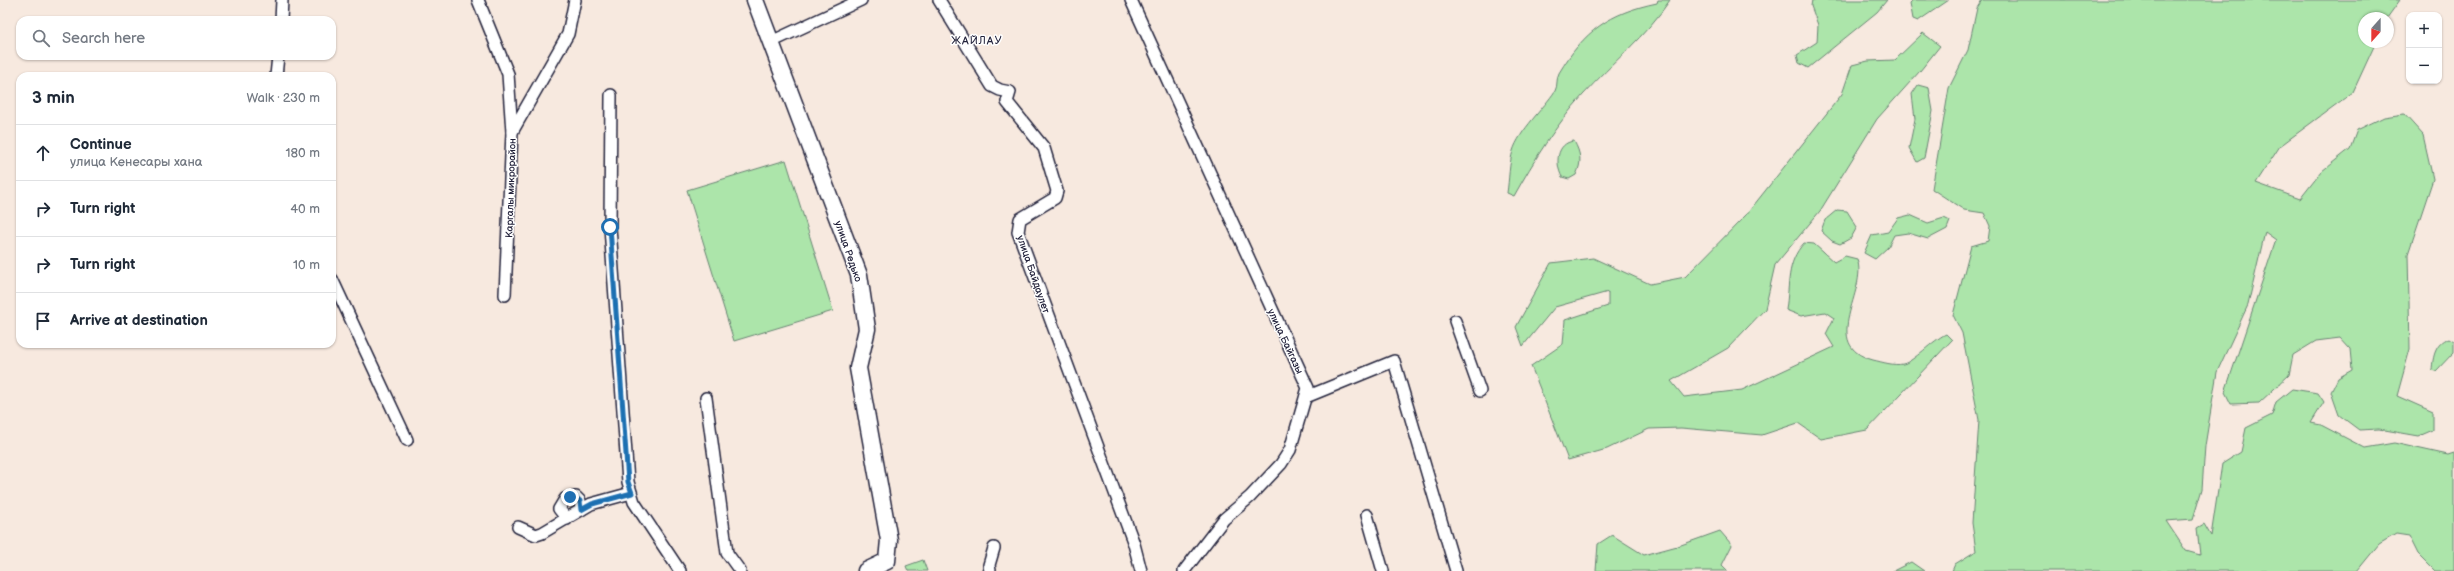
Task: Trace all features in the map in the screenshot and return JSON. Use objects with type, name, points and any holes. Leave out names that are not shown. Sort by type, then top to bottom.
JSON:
[{"type":"street","points":[[281,16],[282,0]]},
{"type":"street","points":[[478,0],[508,74],[512,132]]},
{"type":"street","name":"Каргалы микрорайон","points":[[505,295],[512,132],[568,34],[575,0]]},
{"type":"street","name":"улица Редько","points":[[755,0],[859,275],[867,329],[858,368],[889,540],[887,561],[866,571]]},
{"type":"street","points":[[771,42],[861,0]]},
{"type":"street","name":"улица Байдаулет","points":[[939,0],[992,86],[1000,90],[1010,92],[1007,102],[1044,148],[1057,191],[1055,198],[1020,219],[1018,232],[1134,544],[1141,571]]},
{"type":"street","name":"улица Байгазы","points":[[1131,0],[1308,388],[1306,397]]},
{"type":"street","points":[[276,72],[278,60]]},
{"type":"street","points":[[611,95],[610,227],[628,482],[634,502],[680,571]]},
{"type":"street","points":[[336,288],[407,440]]},
{"type":"street","points":[[1455,321],[1480,391]]},
{"type":"street","points":[[1184,571],[1224,519],[1250,497],[1281,464],[1290,450],[1306,397],[1394,361],[1456,571]]},
{"type":"street","points":[[706,398],[727,553],[740,571]]},
{"type":"street","points":[[518,527],[536,535],[592,504],[632,493]]},
{"type":"street","points":[[567,519],[559,509],[565,499],[576,498],[580,501],[581,510]]},
{"type":"street","points":[[1367,515],[1383,571]]},
{"type":"street","points":[[990,571],[989,565],[994,548]]},
{"type":"green space","points":[[1658,0],[1670,0],[1640,37],[1573,106],[1546,143],[1514,196],[1507,193],[1511,161],[1516,143],[1555,91],[1559,73],[1568,58],[1588,35],[1611,18],[1640,7],[1657,3]]},
{"type":"green space","points":[[1812,0],[1887,0],[1877,12],[1808,68],[1799,63],[1797,55],[1817,42],[1818,25],[1811,6]]},
{"type":"green space","points":[[1913,0],[1949,0],[1918,21],[1913,19],[1910,3]]},
{"type":"green space","points":[[1982,0],[2400,0],[2391,12],[2358,12],[2358,48],[2373,48],[2353,92],[2280,146],[2256,183],[2300,199],[2322,171],[2350,149],[2357,130],[2384,117],[2404,114],[2423,135],[2433,179],[2408,254],[2410,349],[2397,396],[2433,412],[2433,430],[2419,436],[2379,429],[2359,430],[2339,415],[2331,392],[2338,378],[2352,370],[2350,349],[2340,338],[2316,341],[2293,355],[2289,375],[2259,403],[2231,404],[2225,392],[2276,240],[2265,232],[2248,305],[2217,372],[2205,446],[2202,489],[2193,519],[2166,521],[2186,551],[2200,555],[2197,528],[2204,524],[2211,536],[2222,464],[2241,452],[2246,428],[2272,415],[2276,402],[2292,389],[2318,393],[2324,402],[2311,423],[2321,425],[2365,448],[2394,443],[2448,455],[2454,453],[2454,571],[2435,571],[2418,554],[2409,536],[2396,534],[2379,544],[2357,571],[1952,571],[1955,564],[1976,551],[1972,523],[1979,420],[1962,333],[1953,315],[1971,246],[1988,241],[1990,226],[1984,213],[1964,210],[1932,189],[1949,88],[1968,50],[1977,8]]},
{"type":"green space","points":[[1923,33],[1940,46],[1877,119],[1820,211],[1775,265],[1765,309],[1728,348],[1671,381],[1684,397],[1742,390],[1834,347],[1826,334],[1834,318],[1825,312],[1801,316],[1786,310],[1791,266],[1794,258],[1804,243],[1814,244],[1834,262],[1845,256],[1857,259],[1859,272],[1847,330],[1849,342],[1857,353],[1873,360],[1888,364],[1903,364],[1946,334],[1952,340],[1867,430],[1821,439],[1798,423],[1762,435],[1681,428],[1649,429],[1607,449],[1568,460],[1531,366],[1563,344],[1565,320],[1608,306],[1608,292],[1555,307],[1523,346],[1516,327],[1551,263],[1593,258],[1650,284],[1685,277],[1746,215],[1842,94],[1852,65],[1868,61],[1895,60]]},
{"type":"green space","points":[[1918,85],[1929,88],[1933,111],[1924,158],[1917,162],[1909,148],[1915,119],[1912,94]]},
{"type":"green space","points":[[1574,141],[1578,150],[1580,162],[1576,175],[1569,179],[1562,177],[1558,166],[1558,160],[1560,150],[1568,143]]},
{"type":"green space","points":[[786,160],[833,311],[734,341],[687,190]]},
{"type":"green space","points":[[1837,210],[1847,211],[1857,227],[1851,238],[1840,244],[1832,241],[1821,231],[1825,220]]},
{"type":"green space","points":[[1910,215],[1928,223],[1944,218],[1950,221],[1947,229],[1928,239],[1908,233],[1894,235],[1888,247],[1875,259],[1864,253],[1872,235],[1888,232],[1898,218]]},
{"type":"green space","points":[[2449,338],[2454,341],[2454,352],[2436,371],[2432,370],[2433,360],[2438,347]]},
{"type":"green space","points":[[1720,531],[1732,545],[1722,565],[1728,571],[1596,571],[1598,544],[1612,535],[1644,555],[1681,545]]},
{"type":"green space","points":[[923,560],[927,571],[908,571],[906,566]]},
{"type":"green space","points":[[1911,562],[1924,571],[1893,571]]},
{"type":"district","name":"ЖАЙЛАУ","points":[[977,40]]},
{"type":"route","points":[[570,497],[576,498],[580,501],[581,510],[601,501],[632,493],[628,482],[610,227]]}]
